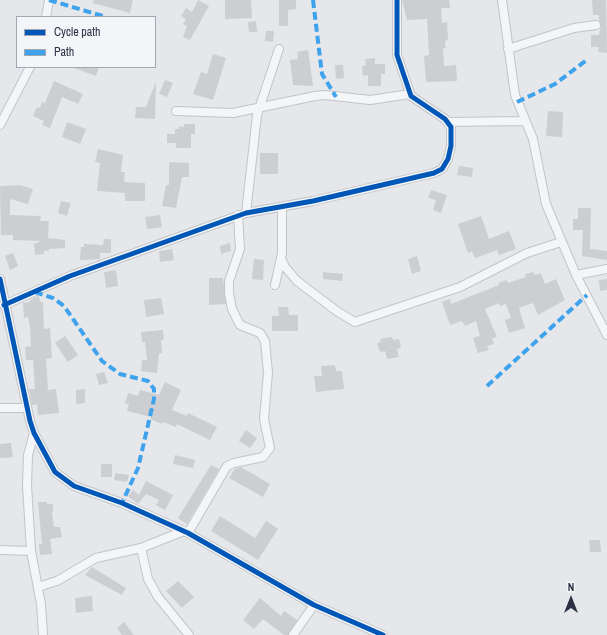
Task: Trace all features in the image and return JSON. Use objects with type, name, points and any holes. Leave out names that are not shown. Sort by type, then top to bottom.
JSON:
[{"type":"street","points":[[46,16],[49,0]]},
{"type":"street","points":[[397,0],[397,55],[410,94],[416,102],[448,122],[524,121]]},
{"type":"street","points":[[502,0],[515,95],[532,140],[546,204],[576,275],[607,336]]},
{"type":"street","points":[[508,49],[581,26],[596,25]]},
{"type":"street","points":[[38,587],[57,581],[89,561],[141,548],[186,532],[227,466],[234,463],[263,457],[270,448],[264,419],[268,373],[265,341],[260,334],[240,325],[232,309],[229,293],[229,281],[240,249],[242,214],[258,108],[279,49]]},
{"type":"street","points":[[0,124],[29,68]]},
{"type":"street","points":[[176,112],[233,113],[320,96],[370,100],[410,94]]},
{"type":"street","points":[[4,305],[70,276],[242,214],[282,207],[438,172],[445,166],[449,153],[452,132],[448,122]]},
{"type":"street","points":[[275,285],[281,258],[282,207]]},
{"type":"street","points":[[281,258],[285,267],[296,281],[338,312],[355,322],[460,287],[527,253],[561,242]]},
{"type":"street","points":[[576,275],[607,269]]},
{"type":"street","points":[[0,279],[4,305],[34,433],[50,464],[62,478],[74,486],[122,503],[186,532],[314,605],[383,635]]},
{"type":"street","points":[[0,408],[27,408]]},
{"type":"street","points":[[34,433],[28,455],[27,485],[31,551],[42,604],[43,635]]},
{"type":"street","points":[[141,548],[148,580],[158,597],[189,635]]},
{"type":"street","points":[[0,550],[31,551]]},
{"type":"street","points":[[293,635],[314,605]]},
{"type":"building","points":[[94,0],[133,0],[130,13],[93,3]]},
{"type":"building","points":[[198,0],[209,6],[190,40],[183,37],[187,26],[183,24],[186,19],[181,16],[186,8],[192,12]]},
{"type":"building","points":[[225,0],[251,0],[252,18],[225,19]]},
{"type":"building","points":[[279,0],[296,0],[296,9],[288,10],[288,26],[279,26]]},
{"type":"building","points":[[402,0],[449,0],[450,8],[441,8],[442,23],[447,22],[448,40],[445,41],[446,48],[443,48],[444,66],[456,65],[457,81],[426,82],[424,56],[429,55],[427,19],[407,20]]},
{"type":"building","points":[[592,0],[606,0],[607,53],[598,52],[599,47],[591,47],[591,35],[599,35],[601,25],[599,15],[593,15]]},
{"type":"building","points":[[256,21],[257,32],[249,32],[248,22]]},
{"type":"building","points":[[266,31],[274,31],[273,42],[265,41]]},
{"type":"building","points":[[308,50],[313,86],[293,85],[290,60],[298,59],[297,52]]},
{"type":"building","points":[[213,54],[226,58],[213,100],[193,94],[201,72],[207,74]]},
{"type":"building","points":[[375,58],[375,64],[385,64],[385,74],[381,74],[381,86],[368,86],[368,75],[363,76],[362,66],[366,65],[365,59]]},
{"type":"building","points":[[335,65],[343,65],[344,78],[336,79]]},
{"type":"building","points":[[74,68],[99,68],[96,76]]},
{"type":"building","points":[[165,80],[173,83],[167,97],[159,94]]},
{"type":"building","points":[[54,81],[83,94],[78,104],[62,97],[50,128],[42,125],[44,121],[33,116],[37,107],[40,108],[42,102],[45,103]]},
{"type":"building","points":[[156,82],[155,119],[135,118],[136,107],[146,107]]},
{"type":"building","points":[[548,111],[563,112],[562,137],[546,136]]},
{"type":"building","points":[[67,122],[86,129],[80,144],[62,137]]},
{"type":"building","points":[[184,124],[195,124],[195,134],[191,134],[191,148],[176,148],[176,143],[167,143],[167,134],[175,134],[175,129],[179,129],[179,126],[184,127]]},
{"type":"building","points":[[98,149],[123,155],[121,172],[125,172],[124,182],[145,183],[145,201],[125,201],[125,193],[97,191],[100,163],[95,162]]},
{"type":"building","points":[[260,153],[278,153],[278,174],[260,174]]},
{"type":"building","points":[[169,162],[189,163],[189,177],[182,177],[176,208],[162,206],[166,185],[169,185]]},
{"type":"building","points":[[459,166],[473,168],[472,177],[457,175]]},
{"type":"building","points":[[20,185],[33,189],[28,204],[10,199],[10,215],[41,216],[40,221],[49,221],[48,238],[65,240],[65,248],[49,249],[49,251],[44,251],[44,254],[35,255],[34,244],[41,241],[13,240],[13,235],[1,235],[0,186]]},
{"type":"building","points":[[431,190],[447,195],[441,213],[433,210],[436,200],[428,198]]},
{"type":"building","points":[[61,201],[71,203],[67,216],[58,213]]},
{"type":"building","points":[[578,208],[591,208],[590,249],[607,251],[607,260],[582,256],[583,230],[573,230],[573,219],[578,219]]},
{"type":"building","points":[[160,215],[162,227],[147,229],[145,217]]},
{"type":"building","points":[[481,216],[489,239],[509,231],[516,249],[499,255],[497,250],[475,258],[472,251],[468,253],[458,224]]},
{"type":"building","points":[[104,239],[111,239],[111,253],[100,253],[100,259],[80,260],[81,247],[84,247],[84,244],[103,245]]},
{"type":"building","points":[[230,243],[231,251],[221,254],[220,246]]},
{"type":"building","points":[[172,249],[174,260],[160,262],[159,251]]},
{"type":"building","points":[[13,253],[18,266],[10,270],[5,256]]},
{"type":"building","points":[[417,256],[421,271],[412,274],[408,259]]},
{"type":"building","points":[[254,259],[264,260],[263,280],[252,279]]},
{"type":"building","points":[[116,270],[118,286],[106,288],[104,272]]},
{"type":"building","points":[[323,272],[343,274],[342,281],[323,279]]},
{"type":"building","points":[[533,272],[535,275],[541,273],[545,284],[556,279],[565,300],[538,315],[533,303],[519,308],[525,328],[509,333],[505,320],[511,318],[506,304],[500,306],[499,303],[485,309],[497,337],[492,338],[494,344],[487,346],[489,350],[478,353],[473,338],[480,336],[476,321],[465,326],[462,321],[450,325],[442,302],[450,299],[451,304],[499,285],[498,283],[507,280],[508,283],[526,277],[525,274]]},
{"type":"building","points":[[209,278],[223,278],[226,304],[209,305]]},
{"type":"building","points":[[607,279],[607,290],[600,291],[599,280]]},
{"type":"building","points":[[39,296],[40,302],[43,302],[44,329],[50,328],[52,358],[46,359],[48,390],[56,389],[59,413],[38,415],[37,404],[32,405],[29,389],[35,389],[33,360],[26,360],[25,347],[31,346],[30,327],[28,317],[24,318],[23,303],[30,302],[30,300]]},
{"type":"building","points":[[161,298],[164,314],[146,317],[144,300]]},
{"type":"building","points":[[278,307],[288,307],[289,315],[298,315],[298,331],[272,331],[272,316],[279,316]]},
{"type":"building","points":[[163,330],[164,340],[161,340],[162,353],[159,354],[157,373],[141,371],[142,360],[147,360],[145,342],[142,342],[141,332]]},
{"type":"building","points":[[65,336],[78,355],[68,362],[55,343]]},
{"type":"building","points":[[392,337],[393,340],[399,339],[401,348],[397,349],[399,357],[387,359],[385,351],[380,352],[377,343],[381,342],[380,339]]},
{"type":"building","points":[[335,365],[336,371],[342,371],[344,389],[316,392],[314,376],[322,376],[321,366]]},
{"type":"building","points":[[104,372],[108,383],[99,385],[96,374]]},
{"type":"building","points":[[165,382],[181,390],[172,410],[187,416],[188,413],[217,427],[210,440],[177,424],[176,427],[163,422],[162,424],[150,419],[151,417],[127,411],[129,404],[125,403],[128,393],[138,396],[140,390],[159,395]]},
{"type":"building","points":[[85,389],[85,403],[76,404],[76,390]]},
{"type":"building","points":[[246,430],[257,438],[250,448],[239,441]]},
{"type":"building","points":[[11,443],[13,457],[0,458],[0,444]]},
{"type":"building","points":[[175,455],[195,460],[193,468],[173,464]]},
{"type":"building","points":[[101,464],[112,464],[112,477],[101,477]]},
{"type":"building","points":[[211,465],[219,469],[187,524],[178,518]]},
{"type":"building","points":[[241,467],[270,484],[263,497],[229,478],[235,469]]},
{"type":"building","points":[[115,473],[129,475],[127,482],[114,480]]},
{"type":"building","points":[[146,481],[173,495],[165,510],[156,505],[159,500],[146,494],[138,504],[128,496],[133,490],[139,495]]},
{"type":"building","points":[[38,502],[53,504],[52,512],[54,527],[60,527],[62,537],[50,539],[52,554],[40,555],[39,544],[42,544]]},
{"type":"building","points":[[220,516],[255,538],[266,521],[278,529],[258,560],[211,531]]},
{"type":"building","points":[[589,540],[600,540],[601,552],[590,552]]},
{"type":"building","points":[[92,567],[126,588],[122,595],[85,575]]},
{"type":"building","points":[[178,581],[194,597],[182,608],[166,591]]},
{"type":"building","points":[[92,596],[93,611],[76,613],[75,598]]},
{"type":"building","points":[[260,598],[281,616],[284,611],[297,620],[288,635],[284,635],[263,619],[254,629],[243,620]]},
{"type":"building","points":[[124,622],[134,635],[122,635],[117,628]]},
{"type":"marked path","points":[[49,0],[103,16]]},
{"type":"marked path","points":[[313,0],[322,74],[336,97]]},
{"type":"marked path","points":[[517,102],[555,84],[588,59]]},
{"type":"marked path","points":[[35,292],[53,298],[64,306],[102,361],[120,374],[148,381],[154,389],[154,399],[138,468],[122,503]]},
{"type":"marked path","points":[[487,386],[587,295]]},
{"type":"cycle path","points":[[4,305],[70,276],[246,213],[313,201],[434,173],[442,169],[448,159],[451,146],[451,127],[445,119],[411,96],[397,55],[397,0]]},
{"type":"cycle path","points":[[0,279],[30,421],[34,433],[55,472],[74,486],[122,503],[188,533],[314,605],[383,635]]}]
